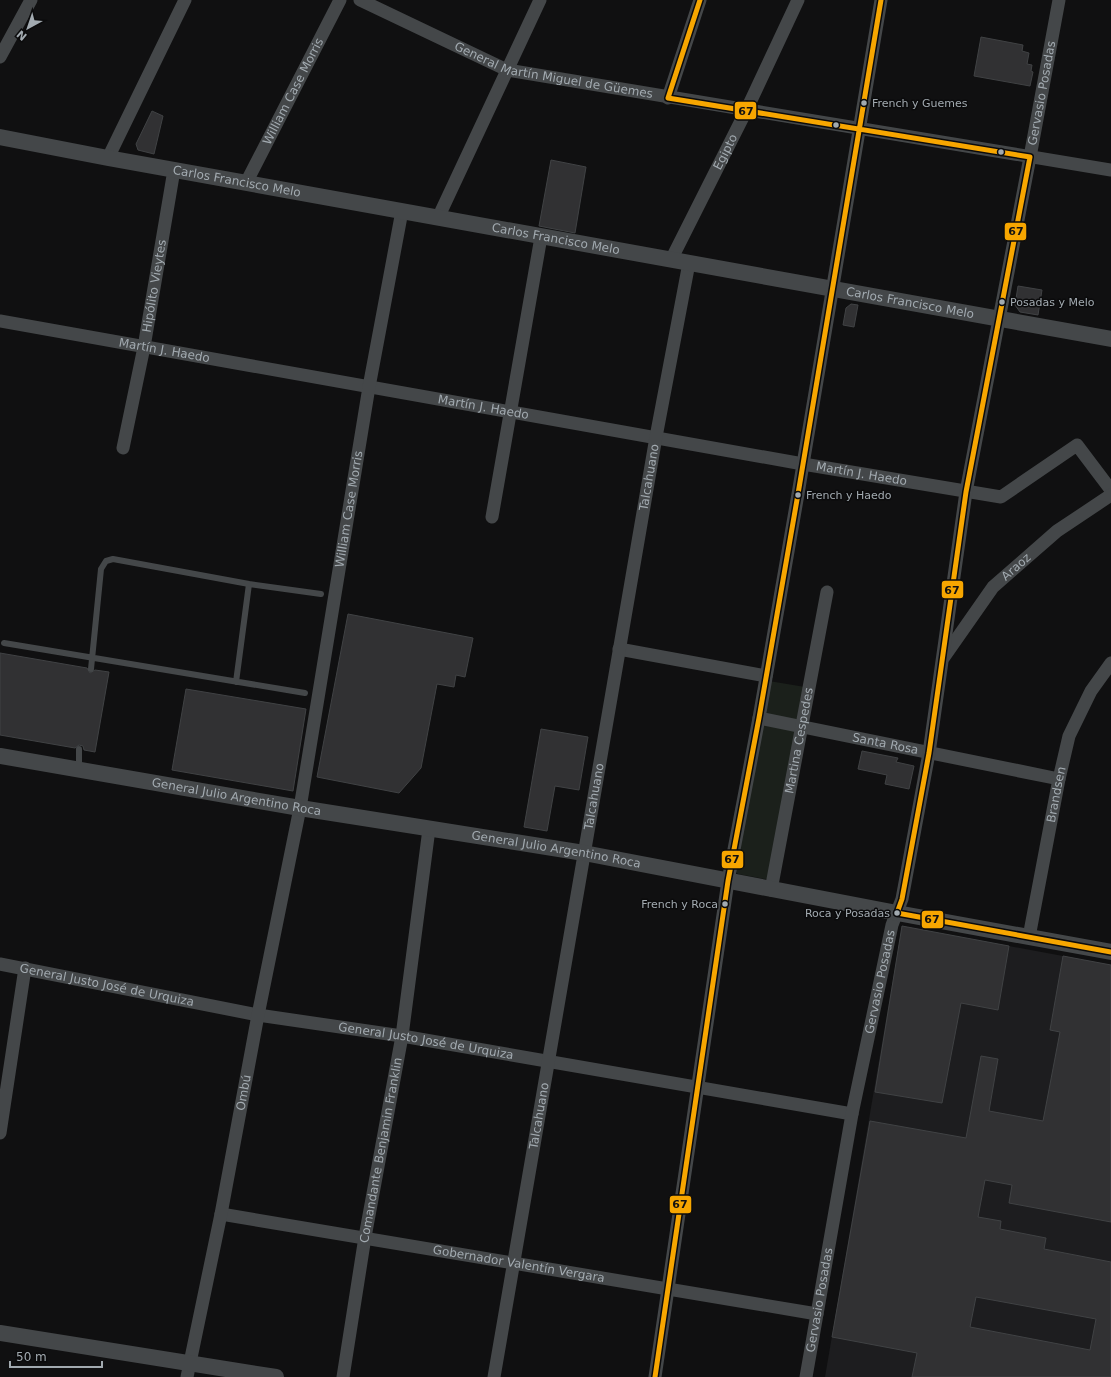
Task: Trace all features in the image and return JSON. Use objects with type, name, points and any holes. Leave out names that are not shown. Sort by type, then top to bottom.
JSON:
[{"type":"street","points":[[0,57],[31,0]]},
{"type":"street","points":[[108,158],[185,0]]},
{"type":"street","name":"William Case Morris","points":[[246,183],[340,0]]},
{"type":"street","name":"General Martín Miguel de Güemes","points":[[360,0],[507,70],[746,111],[1111,170]]},
{"type":"street","points":[[438,218],[540,0]]},
{"type":"street","points":[[668,98],[700,0]]},
{"type":"street","name":"Egipto","points":[[671,260],[746,111],[798,0]]},
{"type":"street","points":[[655,1377],[728,881],[759,718],[833,290],[881,0]]},
{"type":"street","name":"Gervasio Posadas","points":[[806,1377],[852,1114],[892,925],[902,899],[929,753],[966,492],[1030,157],[1058,0]]},
{"type":"street","name":"Carlos Francisco Melo","points":[[0,137],[402,212],[1111,340]]},
{"type":"street","name":"Hipólito Vieytes","points":[[123,448],[144,346],[174,170]]},
{"type":"street","name":"William Case Morris","points":[[300,808],[369,387],[402,212]]},
{"type":"street","points":[[492,517],[541,237]]},
{"type":"street","name":"Talcahuano","points":[[494,1377],[619,648],[656,437],[689,263]]},
{"type":"street","name":"Martín J. Haedo","points":[[0,321],[966,492]]},
{"type":"street","points":[[966,492],[1001,497],[1077,445],[1111,490]]},
{"type":"street","name":"Araoz","points":[[942,661],[992,587],[1057,531],[1111,494]]},
{"type":"street","name":"Martina Cespedes","points":[[771,890],[827,592]]},
{"type":"street","points":[[619,648],[766,676]]},
{"type":"street","name":"Brandsen","points":[[1029,937],[1059,779],[1069,736],[1091,691],[1111,663]]},
{"type":"street","name":"Santa Rosa","points":[[759,718],[1059,779]]},
{"type":"street","name":"General Julio Argentino Roca","points":[[0,756],[300,808],[584,853],[897,914],[1111,952]]},
{"type":"street","name":"Ombú","points":[[188,1370],[222,1214],[258,1015],[300,808]]},
{"type":"street","name":"Comandante Benjamin Franklin","points":[[343,1377],[365,1237],[402,1036],[430,829]]},
{"type":"street","name":"General Justo José de Urquiza","points":[[0,964],[258,1015],[402,1036],[549,1060],[852,1114]]},
{"type":"street","points":[[0,1133],[25,968]]},
{"type":"street","name":"Gobernador Valentín Vergara","points":[[222,1214],[817,1314]]},
{"type":"street","points":[[0,1333],[188,1370],[276,1377]]},
{"type":"lane","points":[[91,669],[101,569],[106,561],[113,559],[249,584],[321,594]]},
{"type":"lane","points":[[236,682],[249,584]]},
{"type":"lane","points":[[4,643],[305,693]]},
{"type":"lane","points":[[79,749],[79,770]]},
{"type":"shaded area","points":[[769,681],[805,687],[796,722],[766,716]]},
{"type":"shaded area","points":[[765,723],[794,729],[796,734],[771,878],[765,879],[738,874],[735,871],[762,726]]},
{"type":"shaded area","points":[[902,926],[1111,965],[1111,1377],[825,1377]]},
{"type":"building","points":[[981,37],[1023,45],[1022,51],[1029,53],[1027,64],[1032,65],[1031,71],[1033,72],[1030,86],[974,76]]},
{"type":"building","points":[[152,111],[163,116],[154,154],[138,150],[136,144]]},
{"type":"building","points":[[551,160],[586,167],[575,233],[539,226]]},
{"type":"building","points":[[1018,286],[1042,290],[1038,315],[1020,312],[1015,305]]},
{"type":"building","points":[[851,304],[858,305],[854,327],[843,325],[846,308]]},
{"type":"building","points":[[348,614],[473,638],[465,677],[456,675],[454,687],[437,684],[421,768],[399,793],[317,777]]},
{"type":"building","points":[[0,653],[87,668],[90,673],[95,670],[109,672],[95,752],[84,750],[83,746],[79,745],[75,748],[0,735]]},
{"type":"building","points":[[186,689],[306,709],[293,791],[172,770]]},
{"type":"building","points":[[541,729],[588,737],[579,790],[555,786],[547,831],[524,827]]},
{"type":"building","points":[[862,751],[898,758],[896,762],[914,766],[909,789],[885,784],[887,775],[858,769]]},
{"type":"building","points":[[902,926],[1009,946],[998,1010],[961,1003],[942,1103],[875,1092]]},
{"type":"building","points":[[1063,956],[1111,965],[1111,1222],[1009,1203],[1012,1185],[985,1180],[978,1217],[1001,1221],[1000,1229],[1046,1238],[1044,1249],[1111,1262],[1111,1377],[912,1377],[917,1353],[832,1337],[870,1121],[966,1138],[981,1056],[998,1059],[989,1111],[1043,1121],[1060,1032],[1050,1030]],"holes":[[[976,1297],[1096,1319],[1090,1350],[970,1327]]]},
{"type":"transit line","name":"67","points":[[700,0],[668,98],[1030,157],[966,492],[929,753],[902,899],[897,913],[1111,952]]},
{"type":"transit line","name":"67","points":[[655,1377],[728,881],[759,718],[798,494],[881,0]]},
{"type":"place","name":"French y Guemes","points":[[864,103]]},
{"type":"place","name":"Posadas y Melo","points":[[1002,302]]},
{"type":"place","name":"French y Haedo","points":[[798,495]]},
{"type":"place","name":"French y Roca","points":[[725,904]]},
{"type":"place","name":"Roca y Posadas","points":[[897,913]]}]
